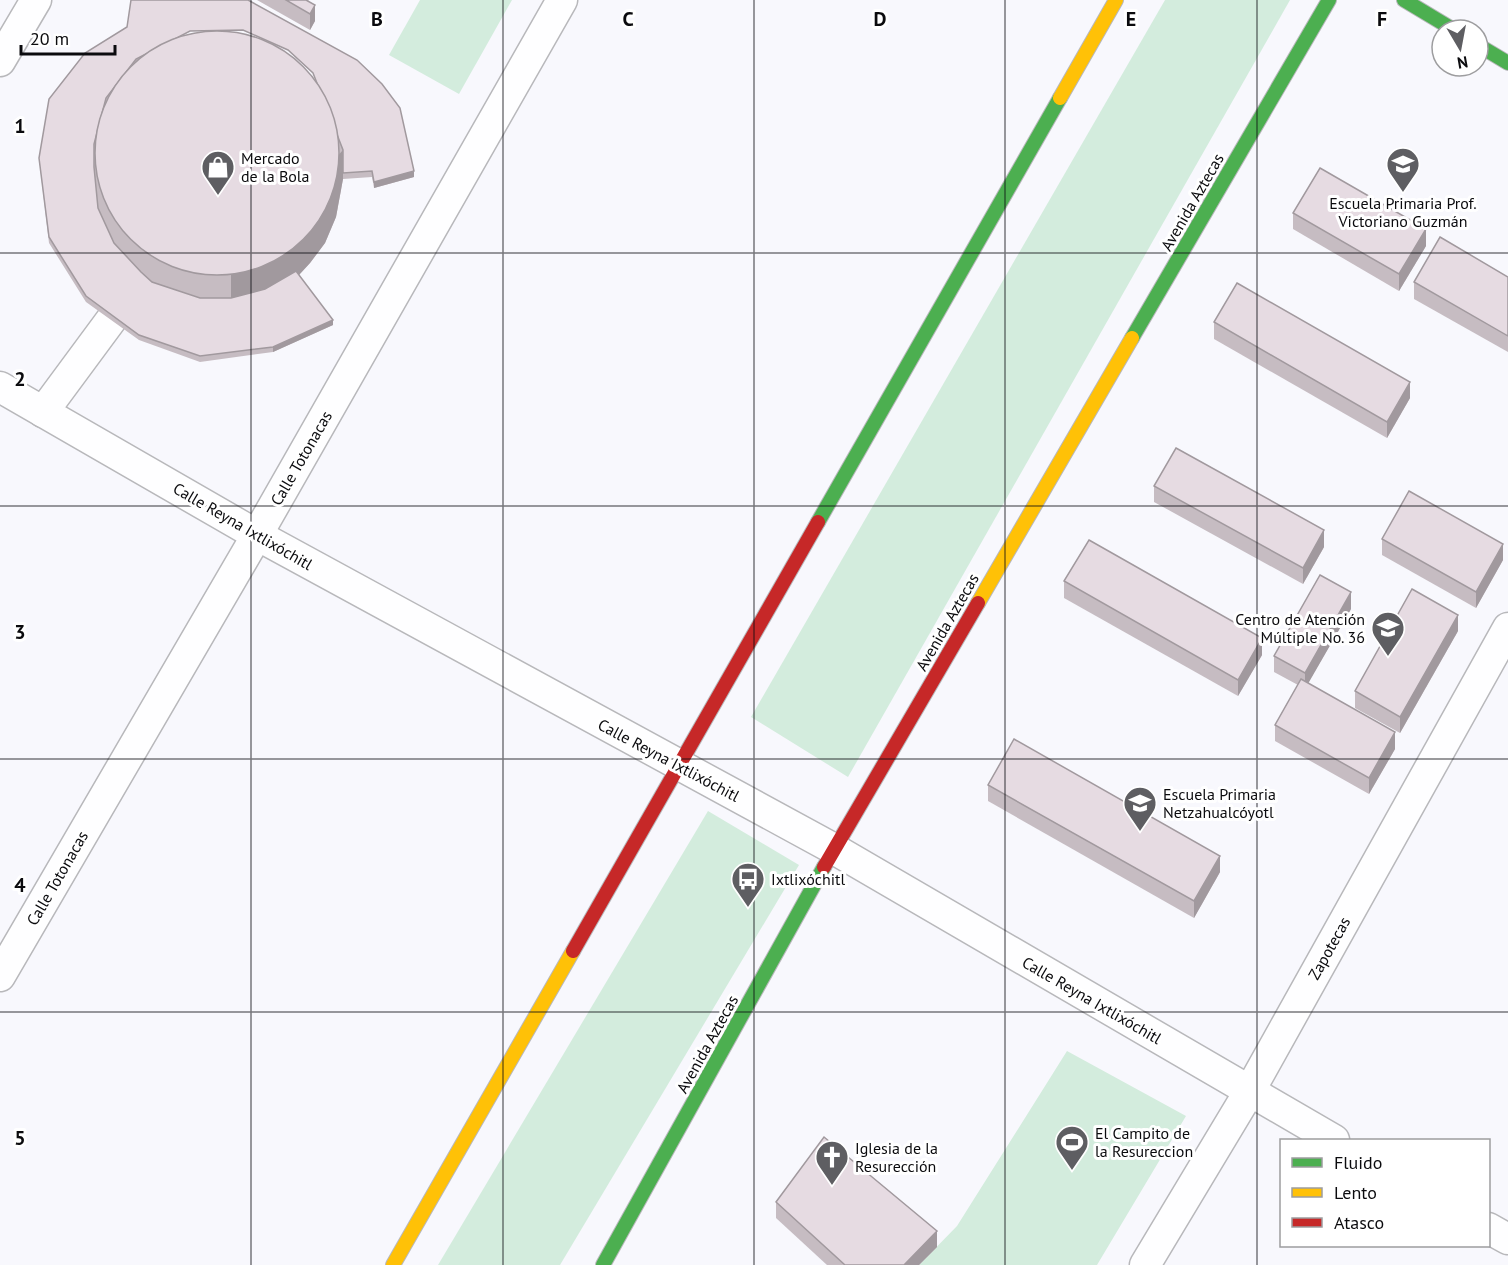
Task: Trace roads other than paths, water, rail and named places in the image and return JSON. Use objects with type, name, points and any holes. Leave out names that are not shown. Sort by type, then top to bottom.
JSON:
[{"type":"main road","points":[[393,1265],[1116,0]]},
{"type":"main road","name":"Avenida Aztecas","points":[[603,1265],[834,849],[1329,0]]},
{"type":"main road","points":[[1404,0],[1434,18]]},
{"type":"main road","points":[[1490,52],[1508,63]]},
{"type":"street","points":[[0,61],[36,0]]},
{"type":"street","name":"Calle Totonacas","points":[[0,976],[257,535],[562,0]]},
{"type":"street","points":[[44,412],[111,320]]},
{"type":"street","name":"Calle Reyna Ixtlixóchitl","points":[[0,387],[257,535],[834,849],[1332,1139]]},
{"type":"street","name":"Zapotecas","points":[[1145,1265],[1249,1092],[1508,628]]},
{"type":"street","points":[[1490,1229],[1508,1239]]},
{"type":"place","name":"Escuela Primaria Prof. Victoriano Guzmán","points":[[1403,193]]},
{"type":"place","name":"Mercado de la Bola","points":[[218,196]]},
{"type":"place","name":"Centro de Atención Múltiple No. 36","points":[[1388,657]]},
{"type":"place","name":"Escuela Primaria Netzahualcóyotl","points":[[1140,832]]},
{"type":"place","name":"Ixtlixóchitl","points":[[748,908]]},
{"type":"place","name":"El Campito de la Resureccion","points":[[1072,1171]]},
{"type":"place","name":"Iglesia de la Resurección","points":[[832,1186]]}]
